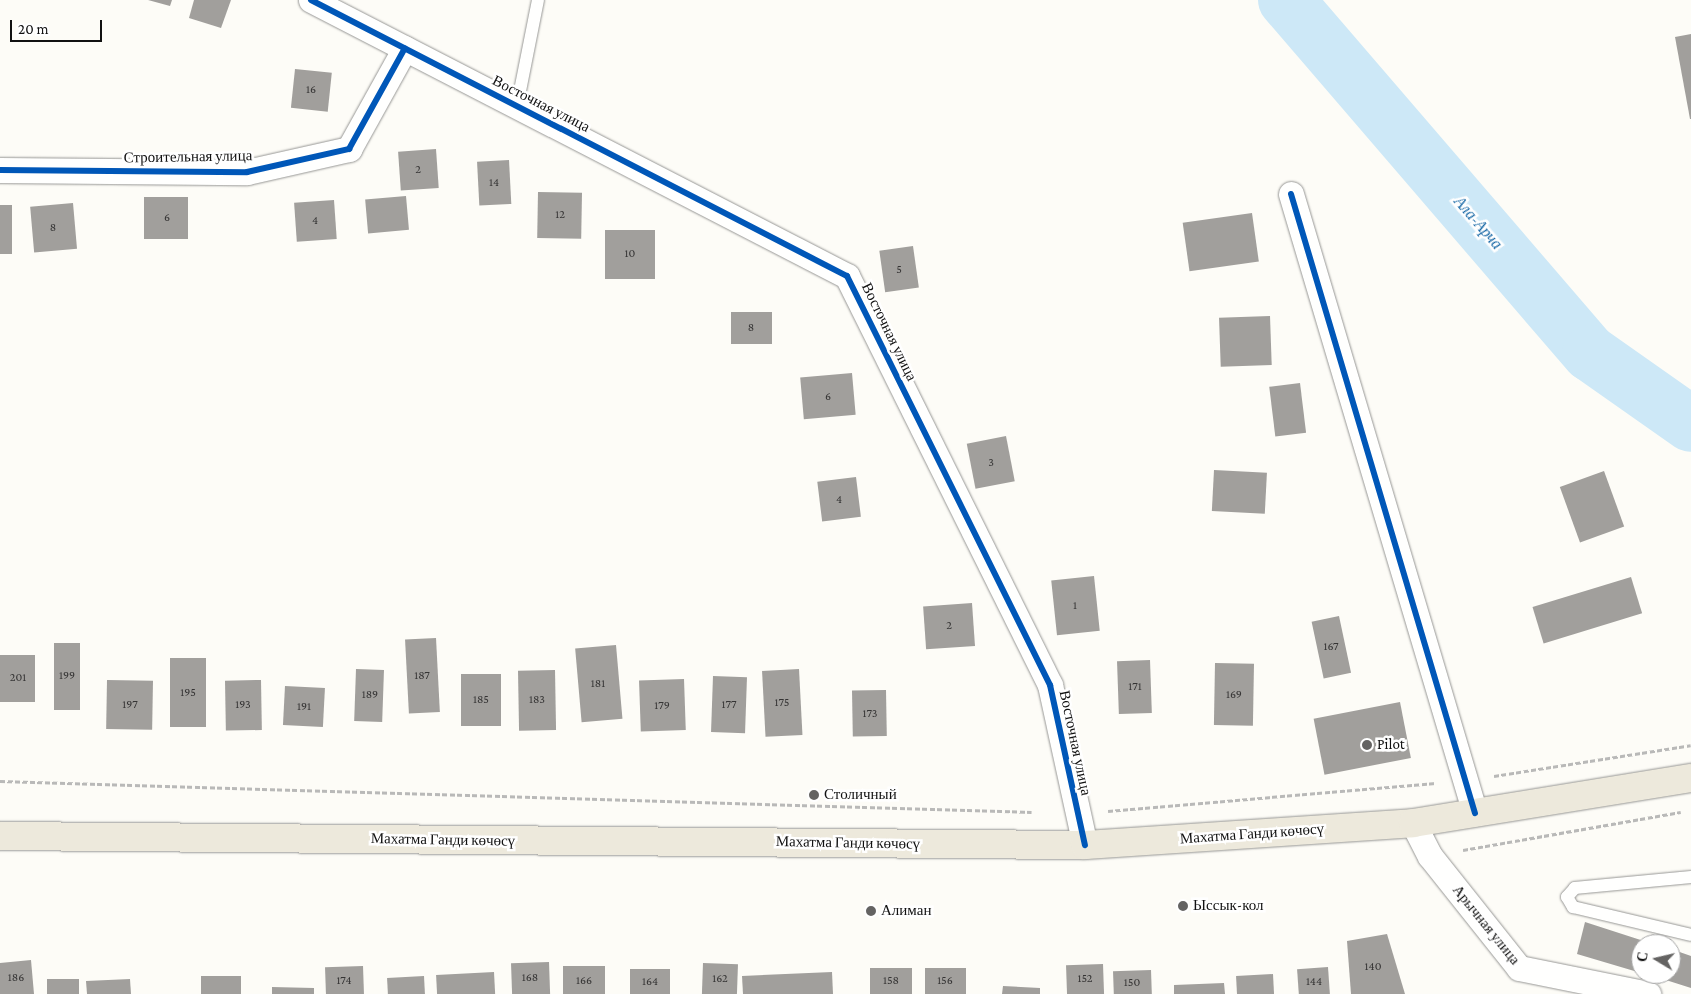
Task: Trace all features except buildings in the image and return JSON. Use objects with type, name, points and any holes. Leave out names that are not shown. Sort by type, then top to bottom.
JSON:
[{"type":"main road","name":"Махатма Ганди көчөсү","points":[[0,836],[1084,845],[1413,823],[1691,778]]},
{"type":"street","name":"Восточная улица","points":[[311,0],[847,276],[1050,685],[1084,845]]},
{"type":"street","name":"Строительная улица","points":[[0,170],[247,172],[349,149],[405,48]]},
{"type":"street","points":[[1291,194],[1475,813]]},
{"type":"street","name":"Арычная улица","points":[[1413,823],[1430,856],[1519,968],[1648,994]]},
{"type":"lane","points":[[517,106],[538,0]]},
{"type":"lane","points":[[1691,877],[1575,888],[1567,897],[1573,907],[1691,935]]},
{"type":"path","points":[[0,781],[1078,814],[1466,781],[1691,745]]},
{"type":"path","points":[[1430,856],[1691,811]]},
{"type":"waterway","name":"Ала-Арча","points":[[1286,0],[1590,353],[1691,424]]},
{"type":"cycle path","points":[[311,0],[847,276],[1050,685],[1085,845]]},
{"type":"cycle path","points":[[0,170],[247,172],[349,149],[405,48]]},
{"type":"cycle path","points":[[1291,194],[1475,813]]},
{"type":"place","name":"Pilot","points":[[1367,745]]},
{"type":"place","name":"Столичный","points":[[814,795]]},
{"type":"place","name":"Ыссык-кол","points":[[1183,906]]},
{"type":"place","name":"Алиман","points":[[871,911]]}]
